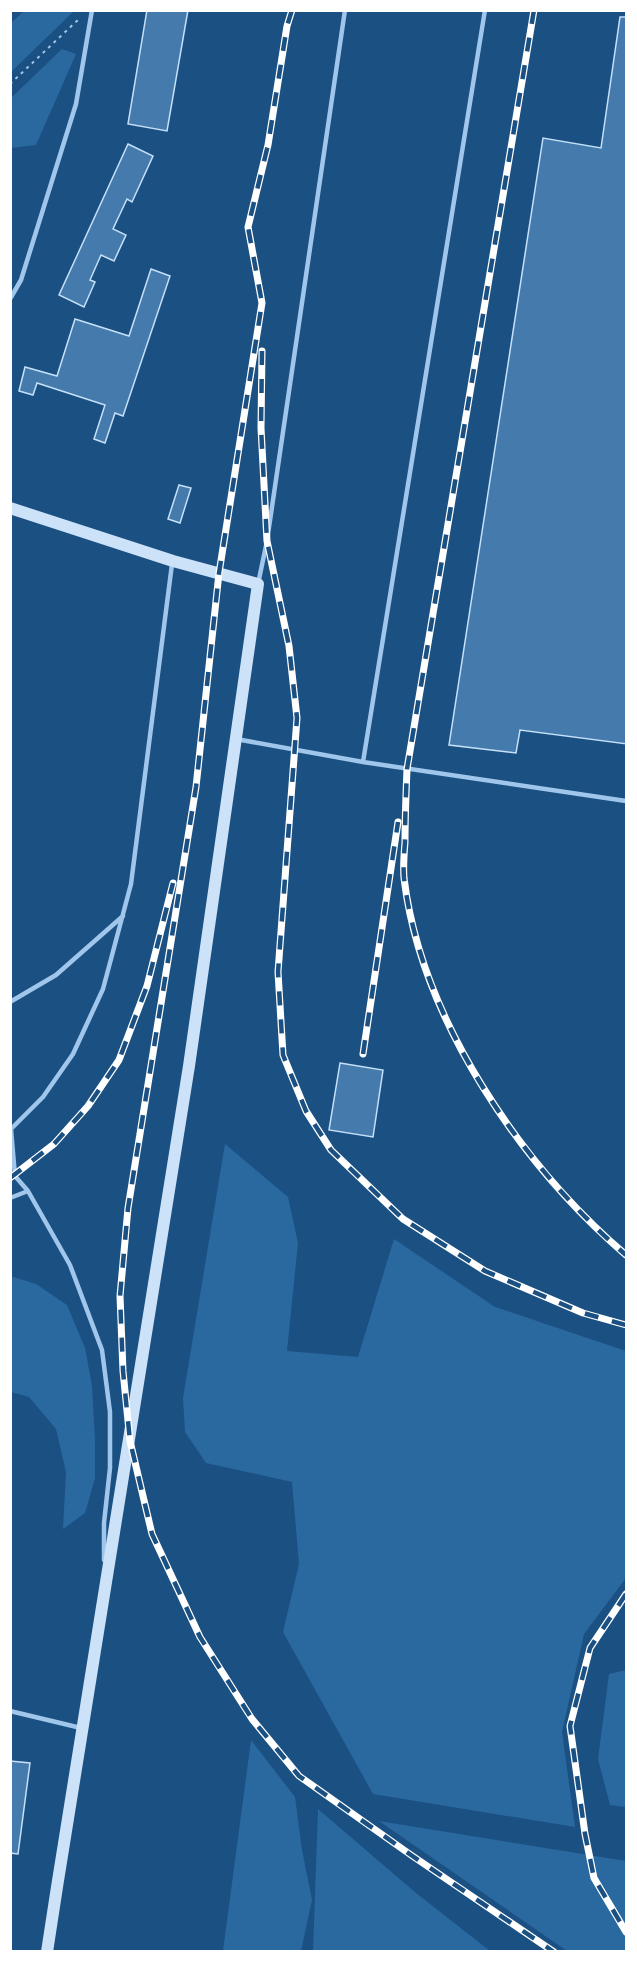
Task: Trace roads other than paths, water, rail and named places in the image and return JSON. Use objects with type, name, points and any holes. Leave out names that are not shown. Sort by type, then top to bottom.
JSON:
[{"type":"street","points":[[10,508],[172,561],[258,584],[185,1089],[47,1952]]},
{"type":"lane","points":[[10,299],[21,280],[76,104],[92,10]]},
{"type":"lane","points":[[258,584],[269,529],[345,10]]},
{"type":"lane","points":[[363,762],[486,10]]},
{"type":"lane","points":[[104,1592],[104,1523],[110,1468],[110,1412],[102,1350],[70,1265],[28,1191],[15,1176],[11,1130],[43,1097],[73,1054],[103,989],[131,884],[172,561]]},
{"type":"lane","points":[[235,739],[363,762],[627,801]]},
{"type":"lane","points":[[10,1002],[56,975],[123,916]]},
{"type":"lane","points":[[10,1198],[28,1191]]},
{"type":"lane","points":[[10,1711],[81,1728]]},
{"type":"railway","points":[[292,10],[287,26],[268,145],[248,227],[262,303],[219,573],[196,787],[128,1208],[120,1296],[123,1371],[130,1441],[152,1534],[200,1637],[252,1719],[299,1776],[554,1952]]},
{"type":"railway","points":[[534,10],[407,769],[404,878],[414,931],[431,984],[454,1036],[482,1086],[514,1133],[549,1178],[587,1219],[626,1255]]},
{"type":"railway","points":[[262,351],[261,428],[267,541],[289,646],[297,718],[278,972],[283,1055],[306,1111],[331,1150],[403,1219],[485,1271],[583,1313],[626,1325]]},
{"type":"railway","points":[[363,1054],[398,822]]},
{"type":"railway","points":[[10,1178],[54,1144],[88,1106],[119,1060],[147,986],[173,883]]},
{"type":"railway","points":[[626,1594],[590,1648],[570,1726],[585,1834],[594,1878],[626,1932]]}]
